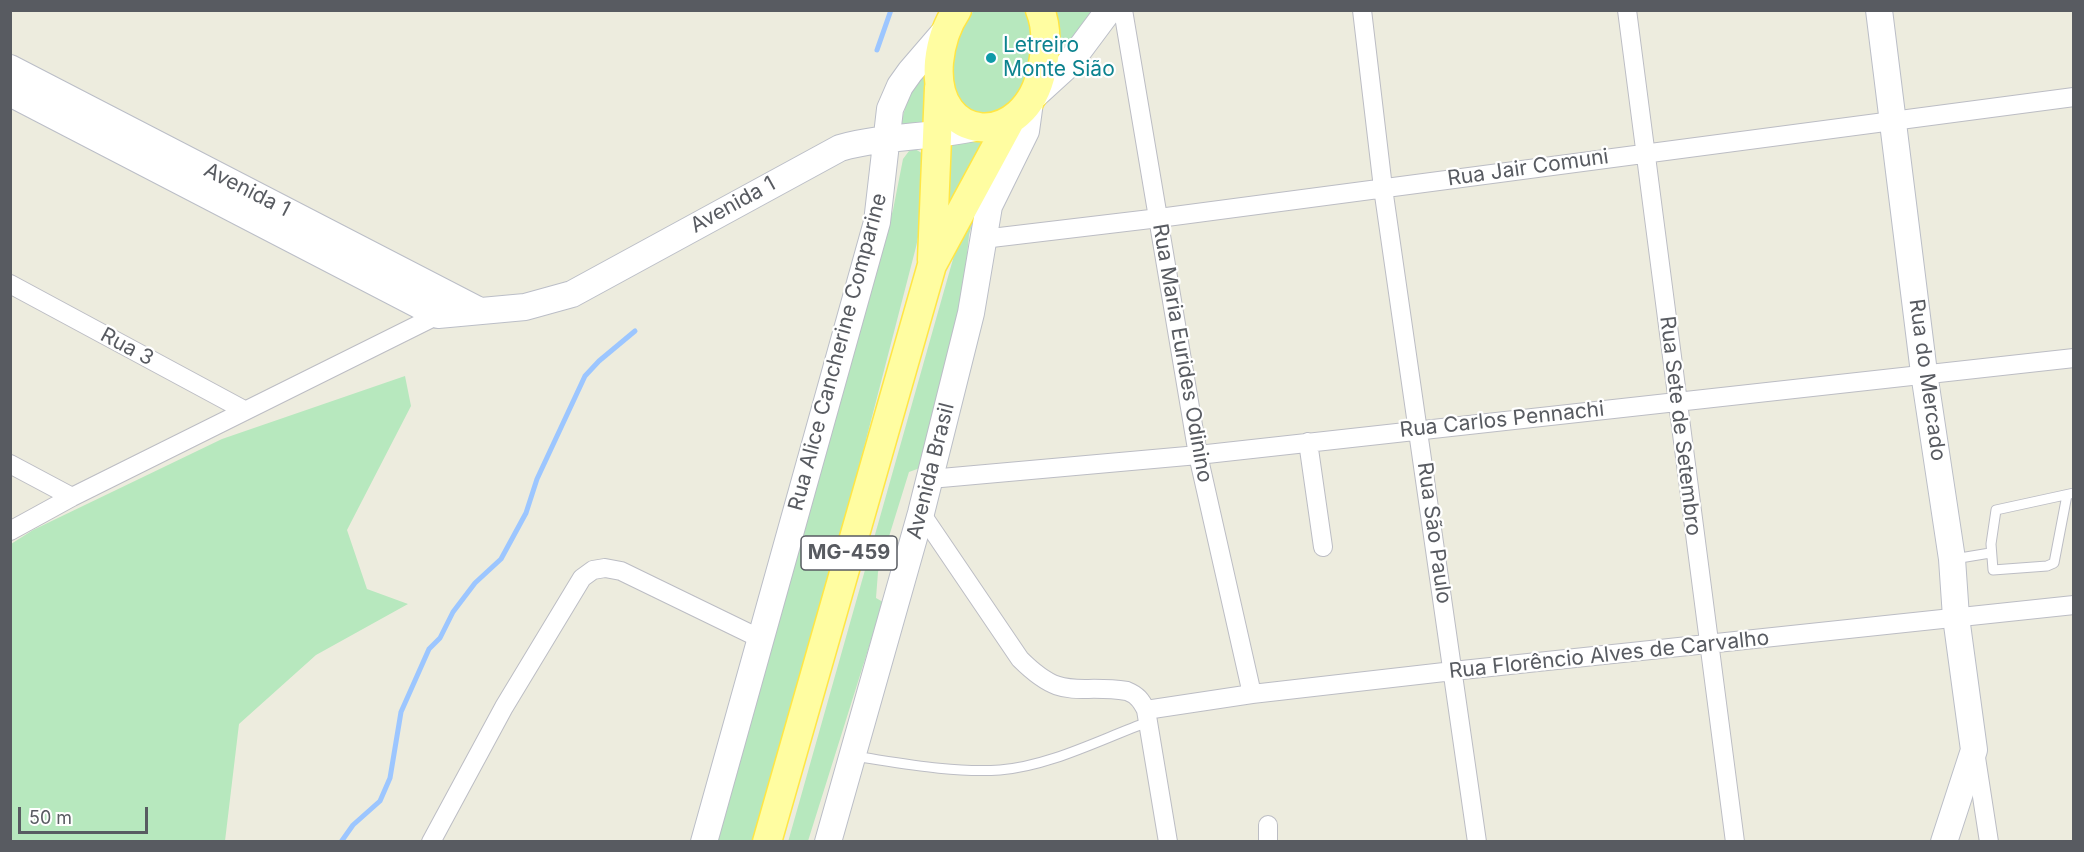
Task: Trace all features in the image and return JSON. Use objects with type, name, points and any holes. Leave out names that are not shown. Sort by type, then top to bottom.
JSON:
[{"type":"main road","points":[[1032,99],[1045,49],[1043,14]]},
{"type":"main road","name":"MG-459","points":[[932,265],[939,59],[952,20]]},
{"type":"main road","name":"MG-459","points":[[939,88],[949,110],[963,122],[979,127]]},
{"type":"main road","name":"MG-459","points":[[767,842],[932,265],[1010,121],[1032,99]]},
{"type":"main road","points":[[979,127],[997,126],[1010,121]]},
{"type":"street","points":[[1032,99],[1068,65],[1109,10]]},
{"type":"street","name":"Rua Maria Eurides Odinino","points":[[1123,10],[1198,455],[1252,694]]},
{"type":"street","name":"Rua São Paulo","points":[[1362,10],[1383,188],[1477,842]]},
{"type":"street","name":"Rua Sete de Setembro","points":[[1627,10],[1735,842]]},
{"type":"street","name":"Rua do Mercado","points":[[1879,10],[1895,120],[1924,373],[1952,559],[1956,617],[1974,750]]},
{"type":"street","name":"Rua Alice Cancherine Comparine","points":[[704,842],[877,222],[890,109],[900,86],[952,20]]},
{"type":"street","name":"Avenida 1","points":[[10,68],[472,308]]},
{"type":"street","name":"Avenida 1","points":[[10,93],[438,315],[472,308],[525,307],[572,294],[824,154],[857,143],[886,138],[936,135],[979,127]]},
{"type":"street","name":"Rua Jair Comuni","points":[[983,239],[1159,218],[2073,97]]},
{"type":"street","name":"Avenida Brasil","points":[[828,842],[930,479],[971,313],[991,200],[1022,140],[1032,99]]},
{"type":"street","name":"Rua 3","points":[[10,284],[244,410]]},
{"type":"street","points":[[10,531],[72,496],[438,315]]},
{"type":"street","name":"Rua Carlos Pennachi","points":[[930,479],[1198,455],[1419,428],[2073,358]]},
{"type":"street","points":[[1308,442],[1323,547]]},
{"type":"street","points":[[10,464],[72,496]]},
{"type":"street","points":[[921,513],[1020,659],[1035,674],[1054,686],[1066,689],[1127,692],[1136,695],[1147,716],[1168,842]]},
{"type":"street","points":[[431,842],[504,706],[552,625],[582,578],[593,570],[605,568],[621,571],[761,639]]},
{"type":"street","name":"Rua Florêncio Alves de Carvalho","points":[[1147,716],[1252,694],[2073,605]]},
{"type":"street","points":[[1944,842],[1974,750]]},
{"type":"street","points":[[1974,750],[1989,842]]},
{"type":"lane","points":[[2070,494],[2054,563],[1996,571],[1992,568],[1990,553],[1996,510],[2070,494]]},
{"type":"lane","points":[[1952,559],[1990,553]]},
{"type":"lane","points":[[853,756],[949,769],[1001,770],[1046,759],[1147,716]]},
{"type":"green space","points":[[974,11],[1024,11],[1032,32],[1033,54],[1024,86],[1014,102],[992,115],[969,111],[957,98],[950,83],[950,61],[956,37]]},
{"type":"green space","points":[[1053,11],[1099,11],[1050,73]]},
{"type":"green space","points":[[928,61],[925,128],[899,129],[911,89]]},
{"type":"green space","points":[[988,140],[938,234],[943,145]]},
{"type":"green space","points":[[915,149],[925,155],[921,223],[916,247],[846,517],[766,797],[753,841],[713,842],[893,210],[903,159],[909,151]]},
{"type":"green space","points":[[980,196],[969,235],[961,315],[920,468],[909,472],[878,572],[876,598],[883,602],[808,841],[788,842],[955,252]]},
{"type":"green space","points":[[405,376],[411,406],[347,530],[367,589],[408,604],[316,655],[239,724],[225,841],[11,841],[11,544],[33,530],[222,439]]},
{"type":"waterway","points":[[877,50],[891,10]]},
{"type":"waterway","points":[[341,842],[353,825],[380,801],[390,778],[401,712],[429,649],[440,638],[453,612],[475,583],[501,559],[526,513],[537,479],[585,376],[635,331]]},
{"type":"place","name":"Letreiro Monte Sião","points":[[991,58]]}]
